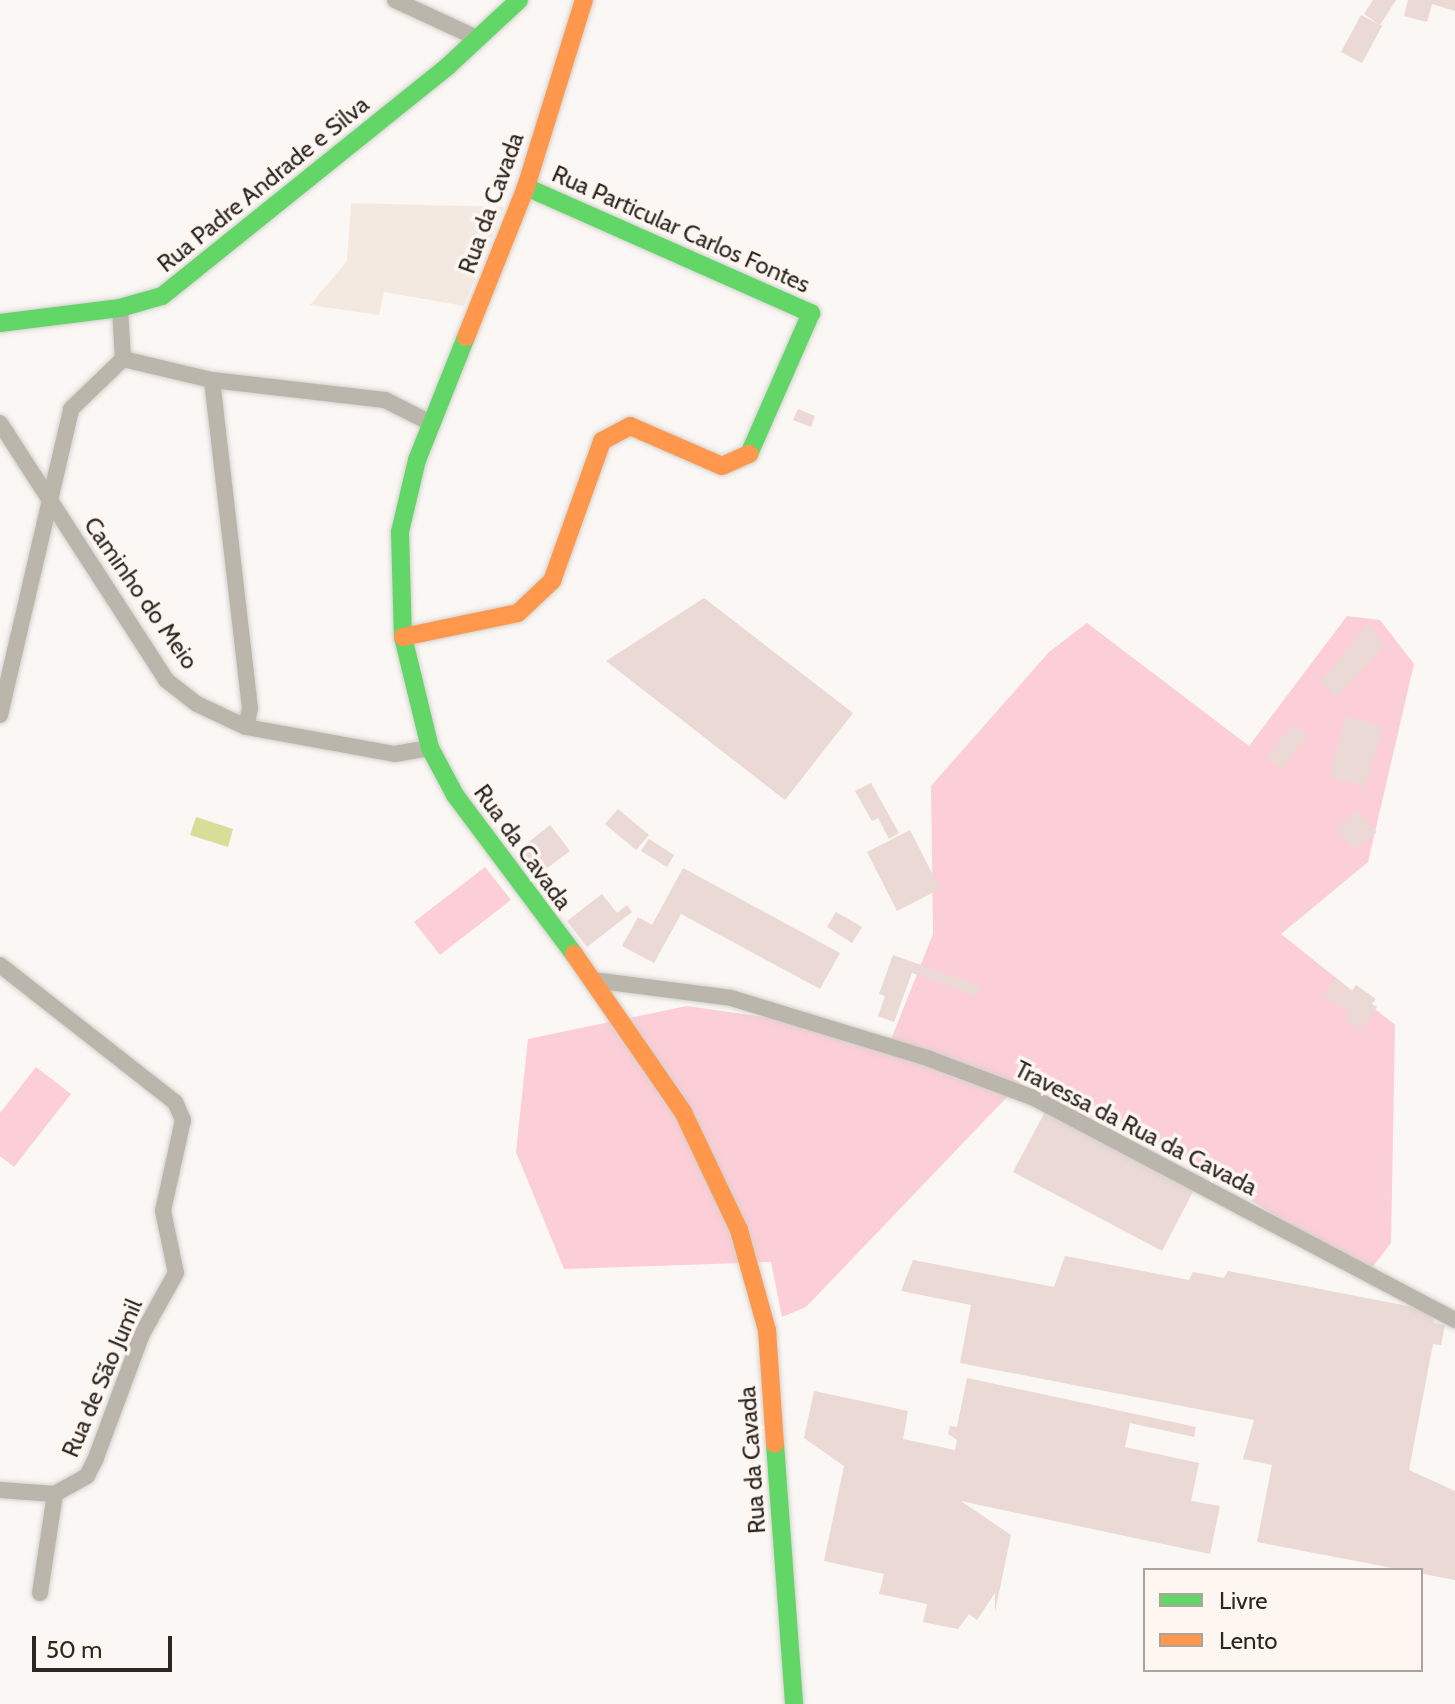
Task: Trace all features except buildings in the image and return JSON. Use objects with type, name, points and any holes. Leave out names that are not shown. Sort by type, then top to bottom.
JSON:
[{"type":"street","points":[[395,0],[477,38]]},
{"type":"street","name":"Rua Padre Andrade e Silva","points":[[0,323],[120,308],[162,296],[477,38],[519,0]]},
{"type":"street","name":"Rua da Cavada","points":[[584,0],[526,187],[431,423],[400,532],[403,637],[430,748],[455,795],[593,980],[683,1112],[717,1175],[764,1312],[794,1704]]},
{"type":"street","name":"Rua Particular Carlos Fontes","points":[[403,637],[518,613],[552,581],[602,441],[630,426],[722,466],[753,452],[811,313],[526,187]]},
{"type":"street","points":[[0,715],[71,409],[123,359],[120,308]]},
{"type":"street","points":[[123,359],[212,380],[385,400],[431,423]]},
{"type":"street","points":[[212,380],[250,708],[246,727]]},
{"type":"street","name":"Caminho do Meio","points":[[0,423],[166,680],[197,704],[246,727],[395,754],[430,748]]},
{"type":"street","name":"Rua de São Jumil","points":[[0,965],[175,1102],[183,1120],[163,1211],[176,1273],[151,1312],[87,1476],[55,1494]]},
{"type":"street","name":"Travessa da Rua da Cavada","points":[[593,980],[731,998],[930,1059],[1034,1098],[1455,1320]]},
{"type":"street","points":[[0,1490],[55,1494],[40,1593]]},
{"type":"shaded area","points":[[351,203],[504,207],[464,306],[384,292],[379,315],[310,305],[347,261]]},
{"type":"shaded area","points":[[1347,616],[1380,620],[1414,664],[1368,862],[1281,934],[1395,1025],[1391,1243],[1368,1273],[1157,1142],[1029,1074],[806,1307],[782,1317],[771,1262],[564,1269],[516,1152],[528,1039],[687,1006],[805,1023],[886,1052],[933,934],[931,786],[1049,652],[1087,623],[1249,746]]},
{"type":"shaded area","points":[[196,817],[233,829],[228,847],[190,835]]},
{"type":"shaded area","points":[[485,867],[511,900],[440,955],[414,922]]},
{"type":"shaded area","points":[[36,1067],[71,1094],[14,1167],[0,1156],[0,1113]]},
{"type":"traffic: fast","points":[[0,323],[120,308],[162,296],[448,66],[519,0]]},
{"type":"traffic: fast","points":[[526,187],[811,313],[749,454]]},
{"type":"traffic: fast","points":[[466,337],[417,460],[400,532],[403,637],[430,748],[455,795],[574,954]]},
{"type":"traffic: fast","points":[[775,1444],[794,1704]]},
{"type":"traffic: slow","points":[[466,337],[526,187],[584,0]]},
{"type":"traffic: slow","points":[[403,637],[518,613],[552,581],[602,441],[630,426],[722,466],[749,454]]},
{"type":"traffic: slow","points":[[574,954],[683,1112],[739,1230],[767,1330],[775,1444]]}]
